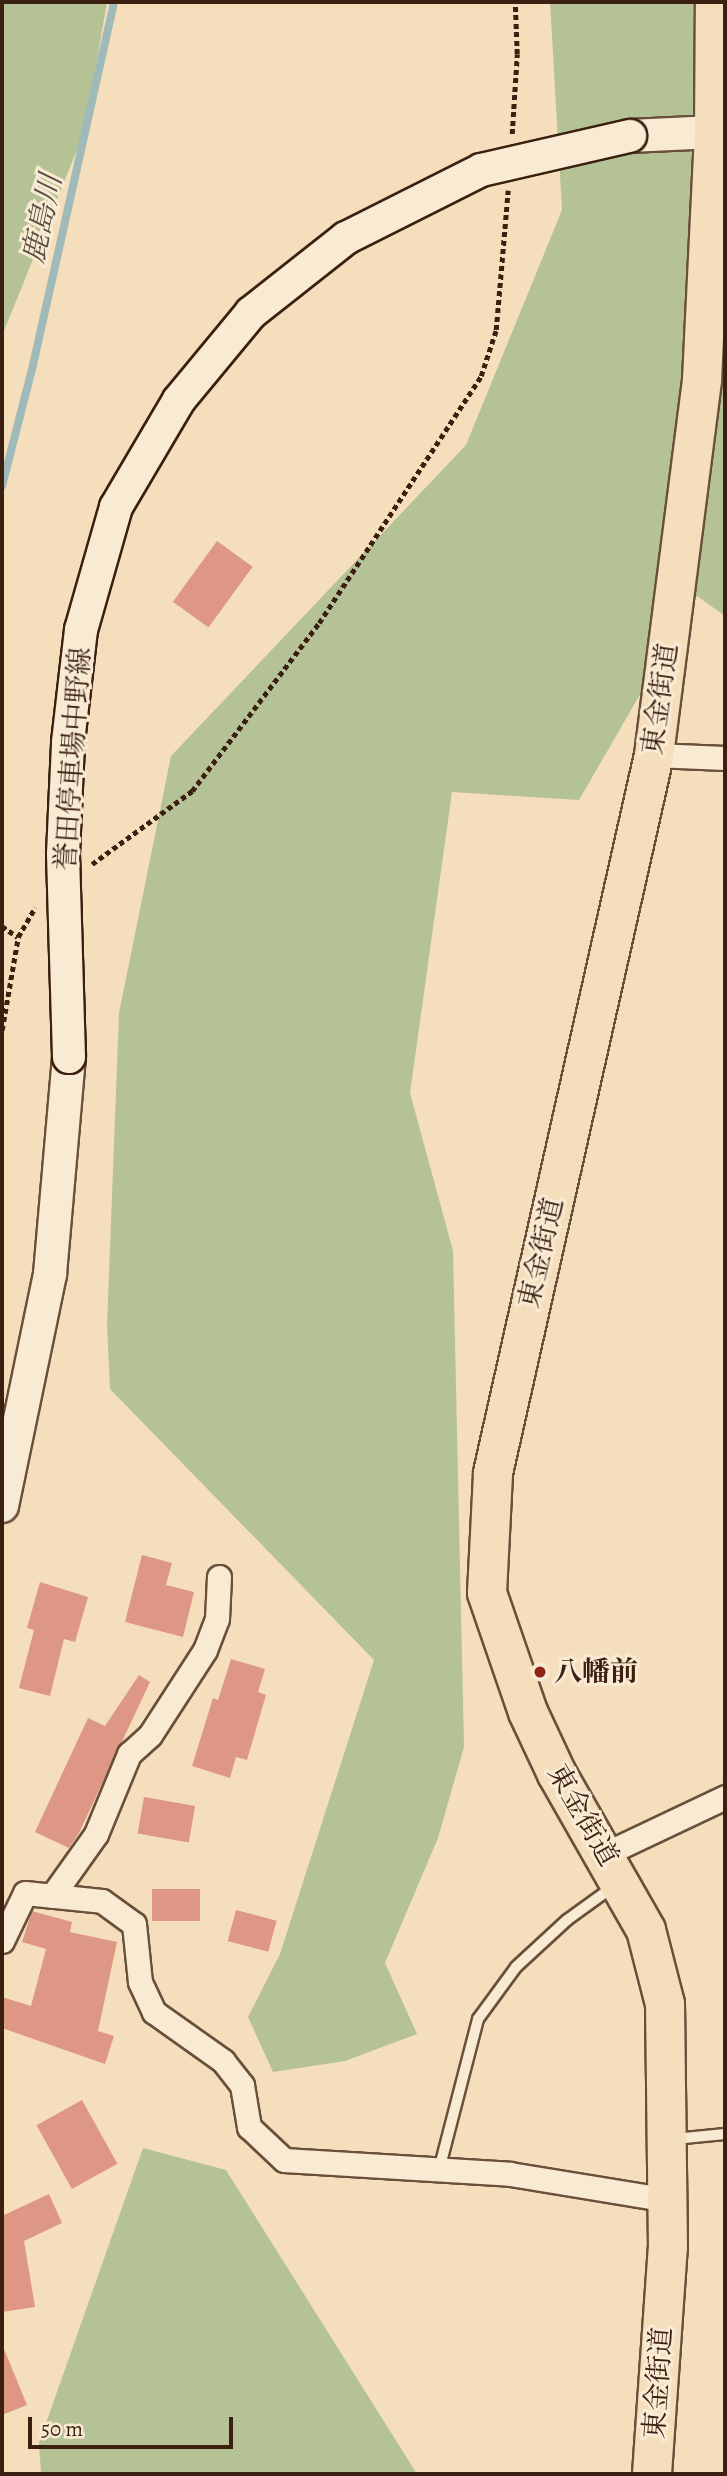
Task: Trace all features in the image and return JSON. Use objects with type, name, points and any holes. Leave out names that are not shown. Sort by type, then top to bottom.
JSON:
[{"type":"highway","name":"東金街道","points":[[652,2474],[668,2200],[665,2004],[646,1930],[613,1867],[557,1774],[528,1712],[488,1593],[492,1474],[654,755],[702,380],[714,132],[715,2]]},
{"type":"main road","name":"誉田停車場中野線","points":[[2,1506],[50,1274],[69,1057],[63,854],[68,742],[81,630],[116,508],[178,400],[251,313],[346,239],[481,170],[630,136],[714,132]]},
{"type":"street","points":[[654,755],[725,758]]},
{"type":"street","points":[[52,1896],[96,1834],[129,1754],[150,1735],[205,1650],[217,1619],[219,1577]]},
{"type":"street","points":[[613,1867],[725,1797]]},
{"type":"street","points":[[2,1941],[25,1893],[103,1900],[134,1924],[140,1982],[154,2012],[223,2061],[242,2085],[248,2127],[284,2160],[510,2174],[668,2200]]},
{"type":"lane","points":[[439,2170],[478,2019],[516,1967],[567,1920],[613,1867]]},
{"type":"lane","points":[[668,2139],[725,2134]]},
{"type":"path","points":[[512,137],[515,2]]},
{"type":"path","points":[[81,873],[192,790],[320,623],[481,376],[496,330],[509,178]]},
{"type":"path","points":[[2,1030],[18,937],[36,906],[47,897]]},
{"type":"path","points":[[2,926],[18,937]]},
{"type":"green space","points":[[2,2],[107,2],[85,130],[2,336]]},
{"type":"green space","points":[[550,2],[725,2],[725,616],[697,596],[579,800],[452,792],[410,1093],[453,1251],[464,1747],[438,1838],[385,1963],[417,2034],[345,2061],[273,2072],[248,2017],[280,1954],[374,1660],[110,1389],[107,1326],[119,1013],[171,756],[466,445],[562,210]]},
{"type":"green space","points":[[143,2148],[226,2170],[417,2474],[41,2474],[39,2443]]},
{"type":"building","points":[[217,541],[253,567],[209,628],[173,602]]},
{"type":"building","points":[[142,1555],[172,1563],[166,1585],[194,1592],[183,1637],[125,1622]]},
{"type":"building","points":[[40,1582],[88,1597],[75,1642],[64,1639],[50,1696],[19,1688],[34,1630],[27,1628]]},
{"type":"building","points":[[231,1659],[265,1669],[258,1692],[266,1695],[247,1760],[236,1757],[230,1778],[192,1766],[213,1698],[218,1700]]},
{"type":"building","points":[[139,1675],[150,1682],[79,1833],[69,1848],[35,1832],[88,1718],[105,1726]]},
{"type":"building","points":[[144,1797],[195,1806],[189,1842],[138,1833]]},
{"type":"building","points":[[152,1889],[200,1889],[200,1921],[152,1921]]},
{"type":"building","points":[[236,1910],[277,1921],[268,1952],[228,1941]]},
{"type":"building","points":[[32,1911],[72,1922],[70,1932],[117,1942],[98,2031],[114,2036],[105,2064],[2,2028],[2,1997],[31,2006],[46,1949],[22,1942]]},
{"type":"building","points":[[82,2100],[117,2164],[72,2189],[37,2125]]},
{"type":"building","points":[[49,2194],[62,2223],[24,2241],[35,2307],[2,2312],[2,2216]]},
{"type":"building","points":[[2,2344],[27,2405],[2,2415]]},
{"type":"waterway","name":"鹿島川","points":[[2,486],[33,365],[114,2]]},
{"type":"place","name":"八幡前","points":[[540,1672]]}]
